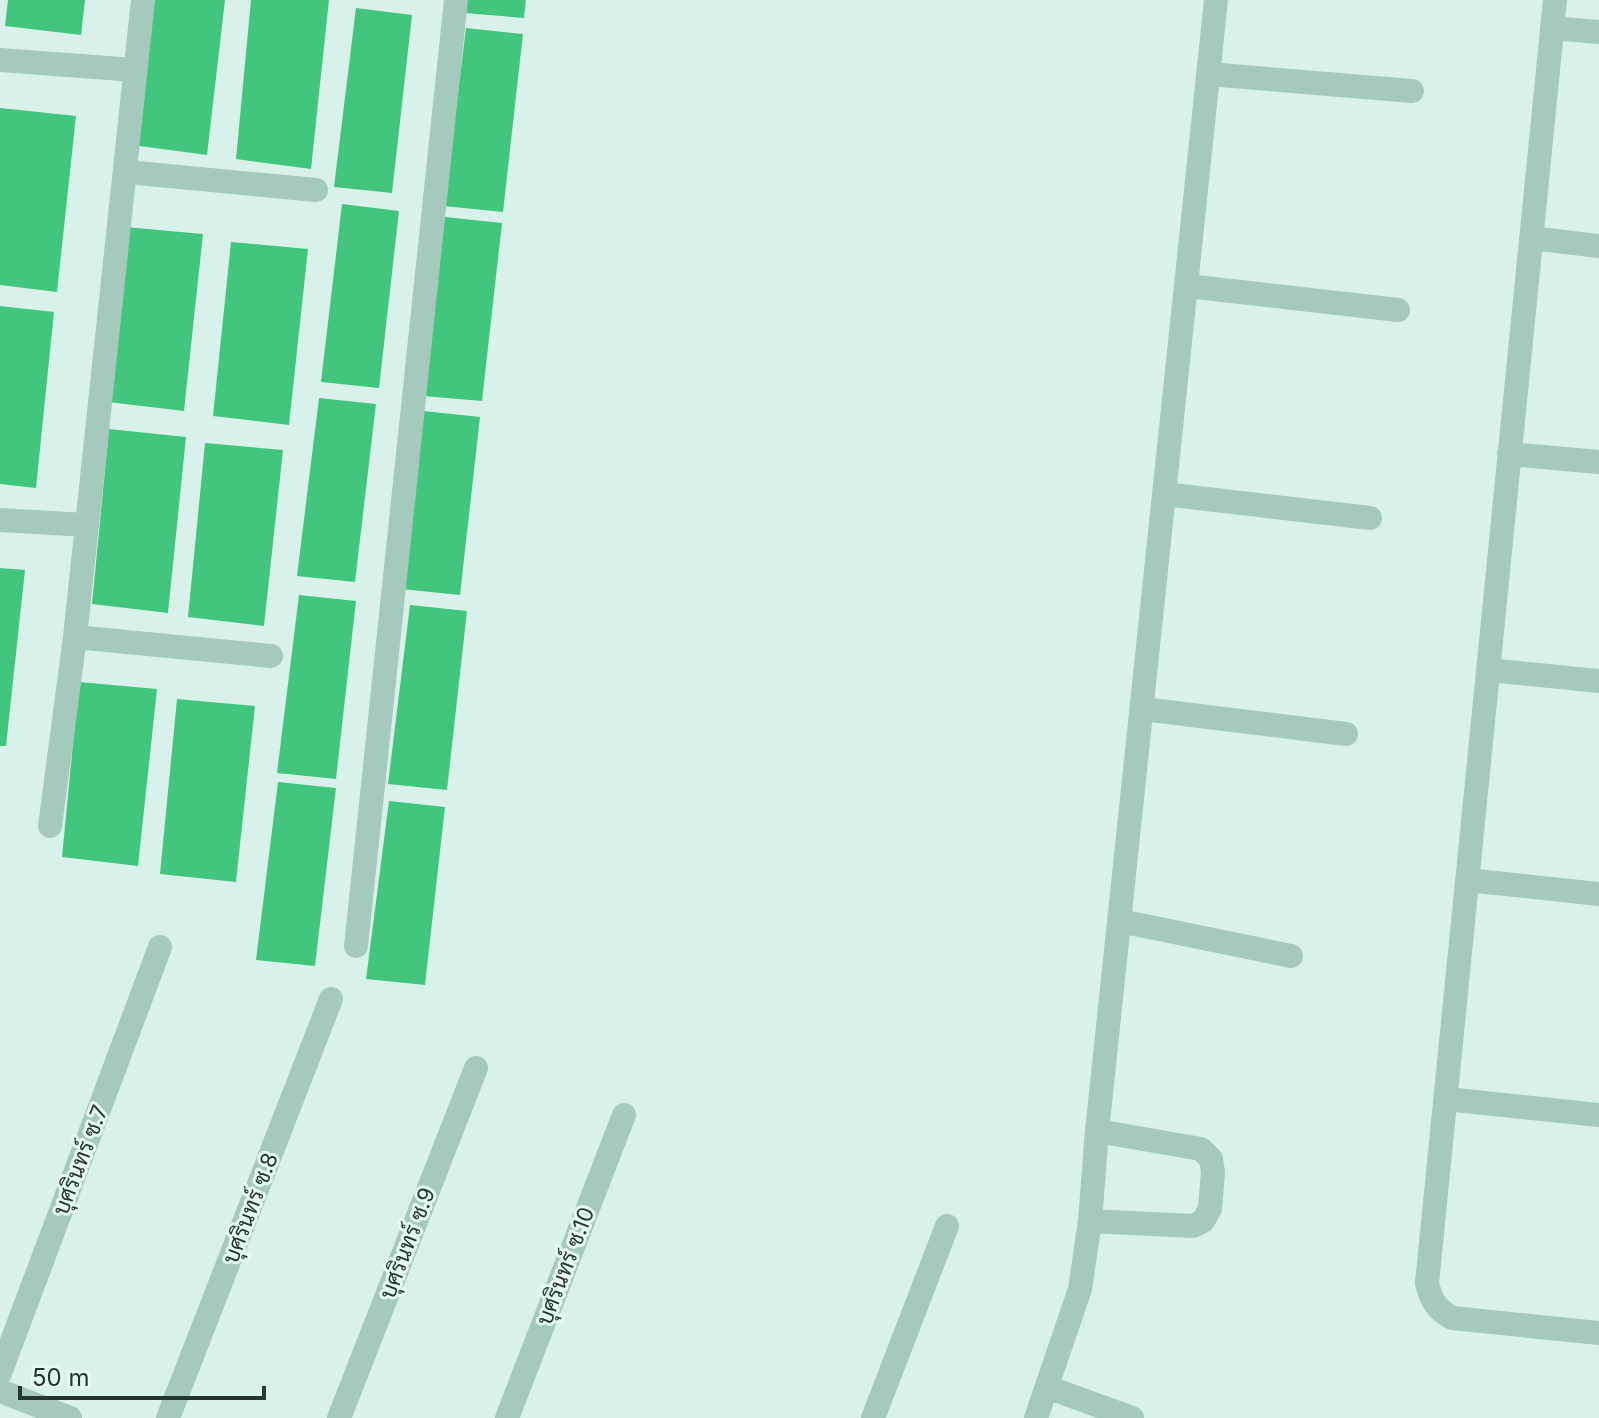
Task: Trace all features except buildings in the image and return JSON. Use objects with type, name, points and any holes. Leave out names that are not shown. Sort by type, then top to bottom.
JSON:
[{"type":"street","points":[[50,826],[75,637],[143,0]]},
{"type":"street","points":[[356,946],[456,0]]},
{"type":"street","points":[[1036,1418],[1080,1289],[1090,1221],[1216,0]]},
{"type":"street","points":[[1555,0],[1427,1283],[1431,1299],[1439,1311],[1452,1318],[1599,1333]]},
{"type":"street","points":[[1552,28],[1599,32]]},
{"type":"street","points":[[0,60],[135,70]]},
{"type":"street","points":[[1208,74],[1412,91]]},
{"type":"street","points":[[126,172],[316,190]]},
{"type":"street","points":[[1531,238],[1599,246]]},
{"type":"street","points":[[1188,286],[1398,310]]},
{"type":"street","points":[[1509,454],[1599,462]]},
{"type":"street","points":[[1164,494],[1370,518]]},
{"type":"street","points":[[0,520],[86,525]]},
{"type":"street","points":[[75,637],[271,656]]},
{"type":"street","points":[[1489,670],[1599,681]]},
{"type":"street","points":[[1143,709],[1346,734]]},
{"type":"street","points":[[1467,880],[1599,894]]},
{"type":"street","points":[[1120,921],[1291,956]]},
{"type":"street","name":"บุศรินทร์ ซ.7","points":[[0,1373],[160,947]]},
{"type":"street","name":"บุศรินทร์ ซ.8","points":[[168,1418],[331,999]]},
{"type":"street","name":"บุศรินทร์ ซ.9","points":[[339,1418],[476,1068]]},
{"type":"street","points":[[1446,1099],[1599,1115]]},
{"type":"street","name":"บุศรินทร์ ซ.10","points":[[507,1418],[624,1115]]},
{"type":"street","points":[[1090,1221],[1193,1226],[1203,1221],[1210,1209],[1213,1172],[1211,1159],[1201,1149],[1097,1131]]},
{"type":"street","points":[[873,1418],[947,1226]]},
{"type":"street","points":[[1047,1387],[1132,1418]]},
{"type":"street","points":[[0,1391],[70,1418]]}]
